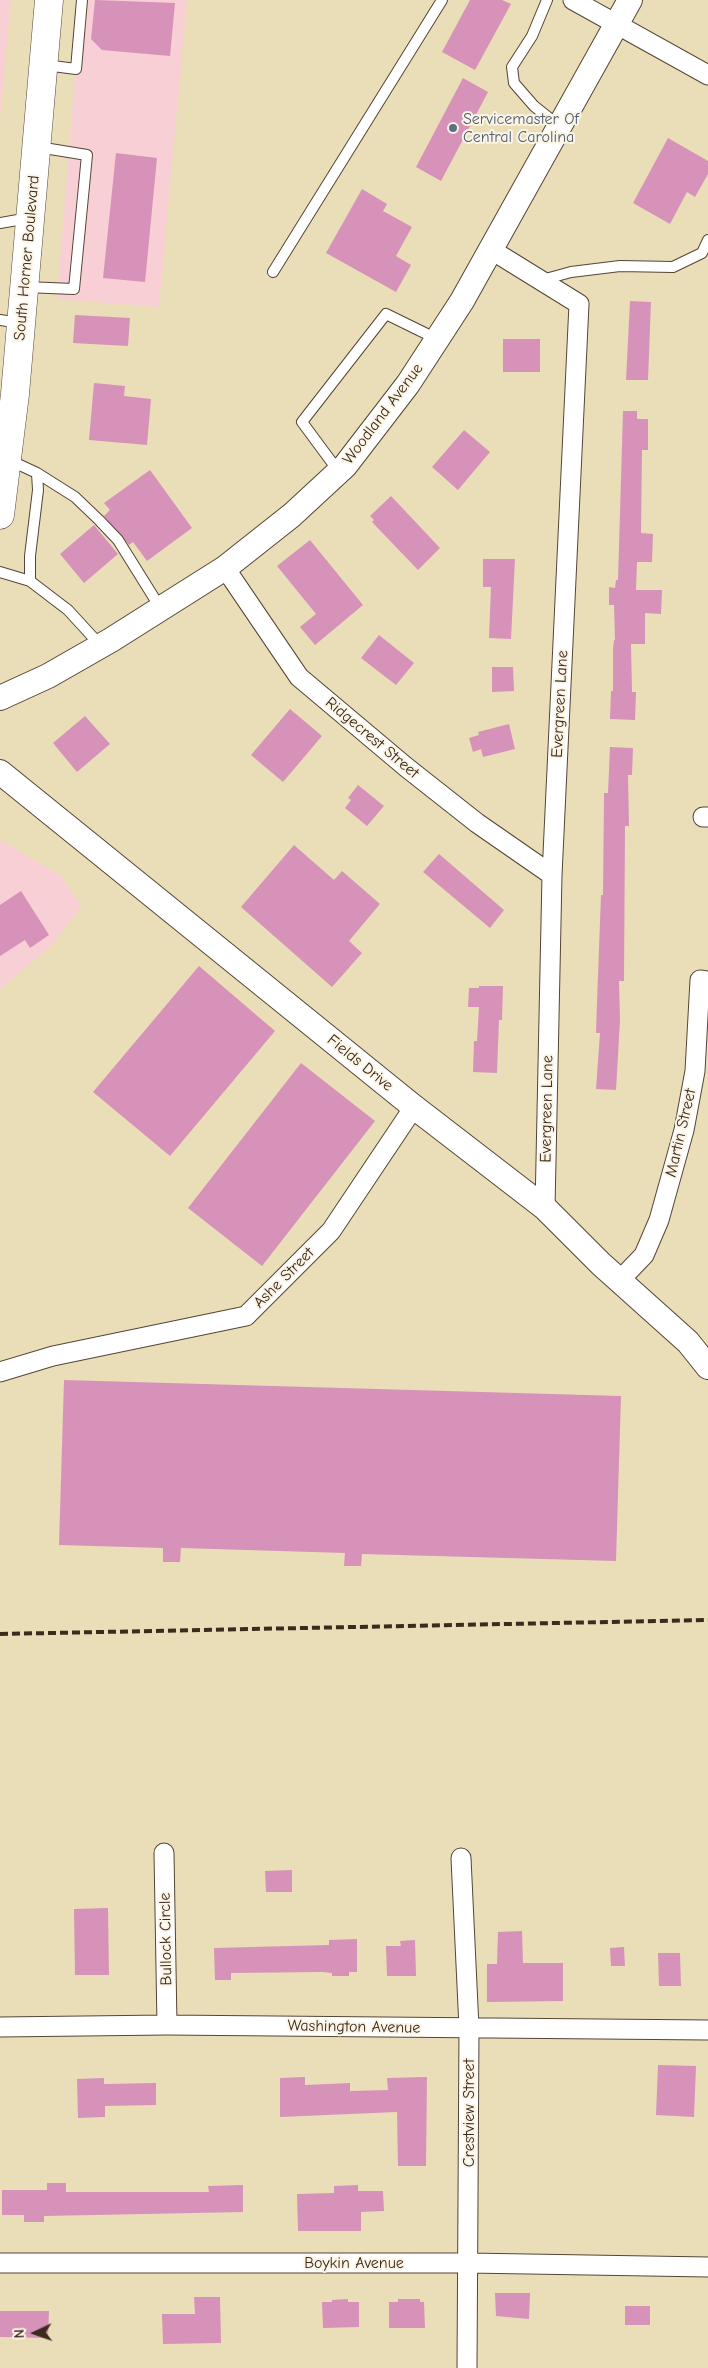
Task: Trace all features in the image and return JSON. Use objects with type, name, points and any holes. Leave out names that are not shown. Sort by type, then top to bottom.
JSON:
[{"type":"main road","name":"South Horner Boulevard","points":[[0,515],[7,458],[10,322],[24,287],[50,0]]},
{"type":"street","points":[[573,0],[708,75]]},
{"type":"street","name":"Woodland Avenue","points":[[0,698],[48,676],[101,646],[225,568],[292,515],[338,472],[380,423],[462,301],[630,0]]},
{"type":"street","name":"Evergreen Lane","points":[[490,249],[579,304],[552,876],[545,1208]]},
{"type":"street","name":"Ridgecrest Street","points":[[225,568],[299,677],[406,767],[477,823],[552,876]]},
{"type":"street","name":"Fields Drive","points":[[0,772],[414,1107],[545,1208],[688,1342],[708,1367]]},
{"type":"street","name":"Martin Street","points":[[620,1280],[644,1256],[659,1220],[684,1130],[695,1071],[700,980],[708,981]]},
{"type":"street","name":"Ashe Street","points":[[0,1372],[53,1356],[246,1316],[331,1231],[414,1107]]},
{"type":"street","name":"Bullock Circle","points":[[164,1853],[167,2025]]},
{"type":"street","name":"Crestview Street","points":[[461,1858],[469,2028],[467,2368]]},
{"type":"street","name":"Washington Avenue","points":[[0,2027],[167,2025],[708,2030]]},
{"type":"street","name":"Boykin Avenue","points":[[0,2263],[468,2263],[708,2266]]},
{"type":"lane","points":[[44,65],[76,69],[82,0]]},
{"type":"lane","points":[[274,272],[442,0]]},
{"type":"lane","points":[[547,0],[532,36],[512,67],[514,83],[534,106],[559,126]]},
{"type":"lane","points":[[24,287],[74,289],[87,155],[37,147]]},
{"type":"lane","points":[[0,224],[30,218]]},
{"type":"lane","points":[[541,281],[572,272],[620,266],[673,267],[702,253],[708,240]]},
{"type":"lane","points":[[338,472],[302,422],[386,314],[437,340]]},
{"type":"lane","points":[[7,458],[37,473],[74,497],[99,520],[118,540],[161,608]]},
{"type":"lane","points":[[30,581],[30,556],[38,490],[37,473]]},
{"type":"lane","points":[[0,572],[30,581],[68,610],[101,646]]},
{"type":"shaded area","points":[[0,0],[11,0],[0,118]]},
{"type":"shaded area","points":[[81,0],[187,0],[159,307],[57,299]]},
{"type":"shaded area","points":[[0,840],[61,876],[82,907],[48,949],[0,989]]},
{"type":"building","points":[[95,0],[175,3],[170,56],[102,50],[91,39]]},
{"type":"building","points":[[470,0],[502,0],[511,4],[475,70],[442,52]]},
{"type":"building","points":[[463,78],[488,92],[441,181],[416,167]]},
{"type":"building","points":[[668,138],[708,161],[708,174],[695,197],[687,192],[670,224],[633,203]]},
{"type":"building","points":[[116,153],[157,158],[145,282],[103,278]]},
{"type":"building","points":[[362,189],[387,204],[383,211],[412,227],[396,256],[411,265],[396,292],[326,253]]},
{"type":"building","points":[[630,301],[651,302],[648,380],[626,380]]},
{"type":"building","points":[[75,315],[130,318],[128,346],[73,343]]},
{"type":"building","points":[[503,339],[540,339],[540,372],[503,372]]},
{"type":"building","points":[[94,383],[125,386],[124,396],[151,399],[147,445],[89,440]]},
{"type":"building","points":[[623,411],[637,411],[637,419],[648,419],[648,450],[642,450],[641,533],[653,534],[652,562],[637,562],[636,590],[662,590],[661,614],[645,613],[645,644],[631,644],[632,692],[636,692],[635,720],[610,719],[615,640],[614,605],[609,605],[609,587],[615,588],[616,580],[618,580]]},
{"type":"building","points":[[464,430],[490,452],[458,490],[432,467]]},
{"type":"building","points":[[150,470],[192,528],[147,561],[133,542],[129,545],[104,516],[110,510],[104,503]]},
{"type":"building","points":[[391,496],[440,548],[418,570],[372,522],[374,520],[370,516]]},
{"type":"building","points":[[94,525],[118,554],[84,583],[60,554]]},
{"type":"building","points":[[310,540],[363,605],[315,645],[300,627],[316,614],[277,566]]},
{"type":"building","points":[[483,559],[515,559],[511,639],[489,638],[491,587],[483,587]]},
{"type":"building","points":[[379,635],[414,663],[396,685],[361,658]]},
{"type":"building","points":[[492,667],[513,667],[514,691],[492,692]]},
{"type":"building","points":[[290,709],[322,736],[283,782],[251,755]]},
{"type":"building","points":[[85,716],[110,744],[77,772],[53,743]]},
{"type":"building","points":[[509,724],[515,749],[483,757],[481,749],[473,752],[469,738],[479,735],[478,732]]},
{"type":"building","points":[[610,747],[633,748],[632,775],[628,775],[629,826],[625,826],[624,981],[619,981],[620,1020],[616,1090],[596,1089],[600,1033],[596,1033],[601,895],[603,895],[604,793],[608,793]]},
{"type":"building","points":[[358,785],[384,806],[367,826],[345,808],[351,800],[348,798]]},
{"type":"building","points":[[294,845],[334,880],[342,871],[380,904],[349,941],[362,953],[332,987],[241,907]]},
{"type":"building","points":[[439,854],[504,910],[490,928],[423,872]]},
{"type":"building","points":[[21,891],[49,935],[30,948],[25,940],[0,956],[0,905]]},
{"type":"building","points":[[199,966],[275,1031],[170,1156],[93,1092]]},
{"type":"building","points":[[479,986],[503,986],[502,1020],[499,1020],[497,1073],[473,1072],[474,1041],[477,1041],[479,1007],[468,1007],[469,988],[479,988]]},
{"type":"building","points":[[301,1063],[375,1121],[262,1266],[188,1208]]},
{"type":"building","points":[[64,1380],[621,1396],[616,1561],[362,1554],[361,1566],[344,1566],[345,1553],[181,1548],[180,1562],[163,1562],[163,1548],[59,1545]]},
{"type":"building","points":[[292,1870],[292,1892],[266,1892],[265,1871]]},
{"type":"building","points":[[108,1908],[109,1975],[75,1975],[74,1909]]},
{"type":"building","points":[[522,1931],[523,1963],[563,1963],[563,2001],[487,2002],[487,1964],[497,1964],[498,1932]]},
{"type":"building","points":[[357,1939],[357,1972],[349,1972],[349,1976],[332,1976],[332,1973],[322,1972],[231,1973],[231,1980],[215,1980],[214,1948],[329,1945],[329,1940]]},
{"type":"building","points":[[415,1940],[416,1976],[387,1976],[386,1946],[401,1946],[400,1941]]},
{"type":"building","points":[[624,1947],[625,1966],[611,1966],[610,1948]]},
{"type":"building","points":[[658,1953],[680,1953],[681,1986],[659,1986]]},
{"type":"building","points":[[658,2065],[696,2066],[694,2117],[656,2115]]},
{"type":"building","points":[[305,2077],[305,2085],[350,2083],[350,2091],[388,2090],[387,2078],[427,2077],[426,2166],[398,2166],[397,2112],[280,2117],[280,2078]]},
{"type":"building","points":[[104,2078],[104,2084],[156,2083],[156,2105],[105,2106],[105,2117],[78,2118],[77,2079]]},
{"type":"building","points":[[47,2183],[66,2183],[66,2192],[209,2192],[208,2186],[243,2185],[243,2212],[44,2216],[44,2222],[24,2222],[24,2215],[2,2215],[2,2190],[47,2190]]},
{"type":"building","points":[[358,2185],[358,2191],[383,2191],[384,2211],[361,2212],[361,2231],[298,2231],[297,2194],[334,2193],[334,2186]]},
{"type":"building","points":[[495,2293],[530,2293],[529,2319],[496,2316]]},
{"type":"building","points":[[194,2297],[220,2297],[221,2343],[163,2344],[162,2314],[195,2314]]},
{"type":"building","points":[[348,2299],[348,2302],[359,2302],[359,2327],[323,2328],[322,2302]]},
{"type":"building","points":[[398,2299],[420,2299],[420,2302],[424,2302],[425,2328],[389,2328],[389,2302],[398,2302]]},
{"type":"building","points":[[625,2306],[650,2306],[650,2325],[625,2325]]},
{"type":"building","points":[[0,2311],[49,2311],[48,2338],[0,2337]]},
{"type":"railway","points":[[0,1634],[708,1620]]},
{"type":"place","name":"Servicemaster Of Central Carolina","points":[[453,128]]}]
